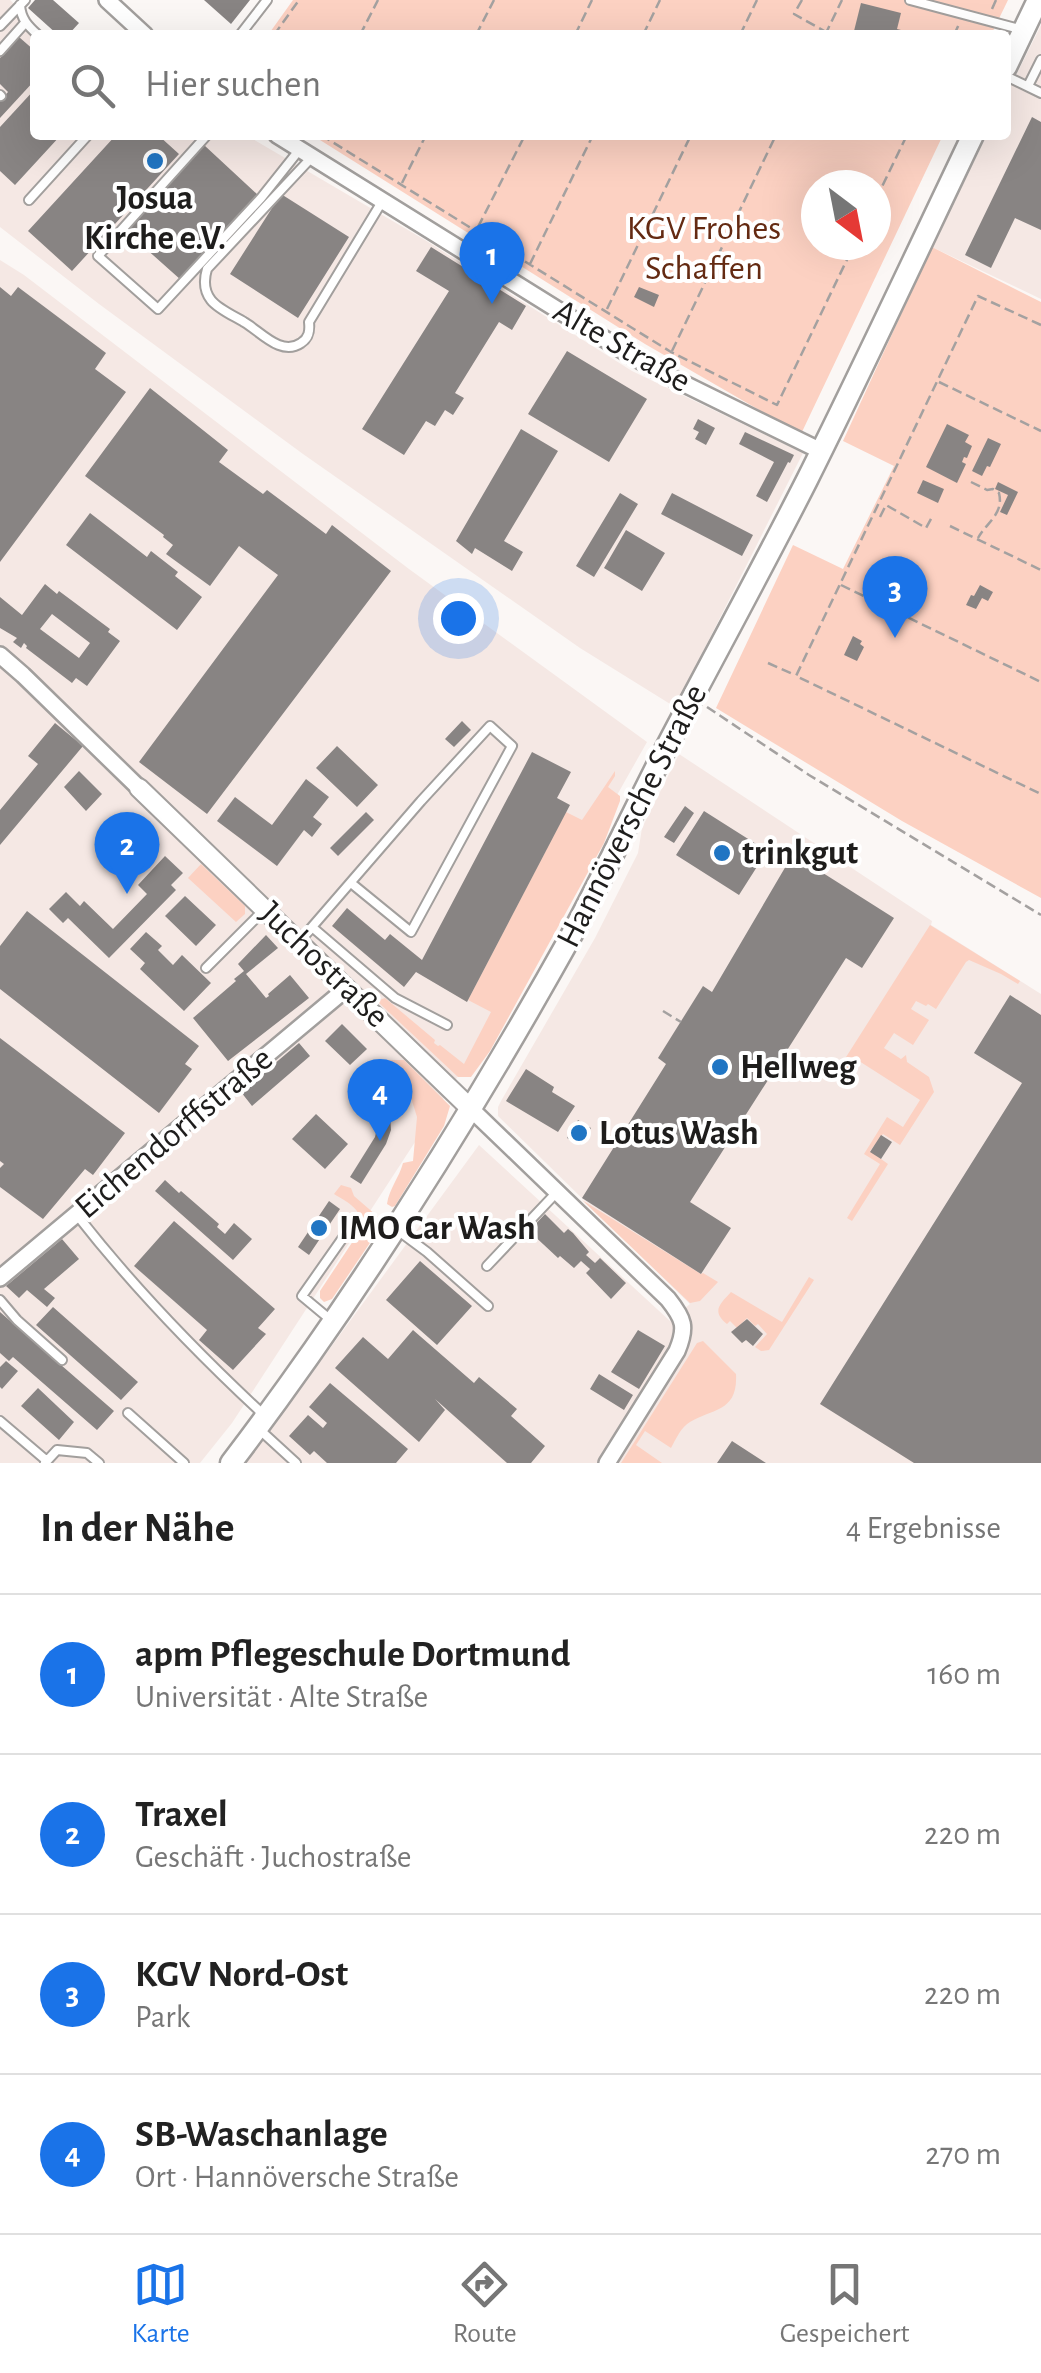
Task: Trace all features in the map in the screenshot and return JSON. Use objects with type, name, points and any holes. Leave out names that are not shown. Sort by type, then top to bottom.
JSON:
[{"type":"main road","points":[[1011,58],[1028,29],[1038,0]]},
{"type":"main road","name":"Hannöversche Straße","points":[[231,1463],[396,1228],[471,1108],[580,918],[821,451],[971,140]]},
{"type":"street","points":[[107,0],[140,30]]},
{"type":"street","name":"Alte Straße","points":[[285,140],[627,353],[821,451]]},
{"type":"street","name":"Juchostraße","points":[[0,656],[348,988],[679,1313],[684,1335],[678,1351],[607,1463]]},
{"type":"street","name":"Eichendorffstraße","points":[[0,1278],[348,988]]},
{"type":"lane","points":[[244,30],[267,0]]},
{"type":"lane","points":[[910,0],[1028,29]]},
{"type":"lane","points":[[22,2],[20,14],[33,30]]},
{"type":"lane","points":[[0,26],[22,2]]},
{"type":"lane","points":[[0,51],[26,23]]},
{"type":"lane","points":[[1028,86],[1041,60]]},
{"type":"lane","points":[[1011,78],[1041,92]]},
{"type":"lane","points":[[29,200],[83,140]]},
{"type":"lane","points":[[203,140],[98,256],[158,310],[306,153]]},
{"type":"lane","points":[[306,153],[204,276],[214,303],[271,342],[292,347],[308,336],[309,322],[383,200]]},
{"type":"lane","points":[[299,942],[420,801],[490,726],[512,746],[412,932],[351,883]]},
{"type":"lane","points":[[206,968],[265,909]]},
{"type":"lane","points":[[312,927],[395,998],[448,1025]]},
{"type":"lane","points":[[488,1266],[557,1192]]},
{"type":"lane","points":[[76,1214],[134,1286],[296,1463]]},
{"type":"lane","points":[[332,1321],[302,1296],[354,1222]]},
{"type":"lane","points":[[396,1228],[488,1306]]},
{"type":"lane","points":[[0,1300],[62,1360]]},
{"type":"lane","points":[[128,1413],[184,1463]]},
{"type":"lane","points":[[0,1421],[46,1462],[57,1450],[86,1453],[98,1463]]},
{"type":"path","points":[[278,30],[299,0]]},
{"type":"path","points":[[363,30],[378,0]]},
{"type":"path","points":[[479,30],[494,0]]},
{"type":"path","points":[[577,30],[592,0]]},
{"type":"path","points":[[645,30],[660,0]]},
{"type":"path","points":[[742,30],[757,0]]},
{"type":"path","points":[[802,0],[794,14],[819,30]]},
{"type":"path","points":[[827,30],[842,0]]},
{"type":"path","points":[[330,140],[671,352],[777,405],[847,260]]},
{"type":"path","points":[[401,184],[423,140]]},
{"type":"path","points":[[477,230],[522,140]]},
{"type":"path","points":[[530,264],[592,140]]},
{"type":"path","points":[[606,311],[690,140]]},
{"type":"path","points":[[671,352],[774,140]]},
{"type":"path","points":[[890,170],[905,140]]},
{"type":"path","points":[[796,676],[978,296],[1041,325]]},
{"type":"path","points":[[938,381],[1041,431]]},
{"type":"path","points":[[971,482],[993,489],[999,493],[1001,502],[978,539]]},
{"type":"path","points":[[883,493],[886,505],[899,515],[926,528],[932,517]]},
{"type":"path","points":[[880,517],[886,505]]},
{"type":"path","points":[[950,526],[1041,570]]},
{"type":"path","points":[[840,584],[1041,682]]},
{"type":"path","points":[[768,663],[1041,794]]},
{"type":"path","points":[[692,699],[808,775],[1041,915]]},
{"type":"path","points":[[664,1011],[681,1022]]},
{"type":"shaded area","points":[[0,0],[10,0],[41,30],[30,30],[30,140],[255,140],[425,240],[632,371],[803,453],[675,707],[580,648],[303,454],[0,227]]},
{"type":"shaded area","points":[[1041,25],[1041,299],[932,247],[985,140],[1011,140],[1011,86]]},
{"type":"shaded area","points":[[0,260],[409,569],[647,742],[460,1073],[232,1423],[200,1463],[0,1463]]},
{"type":"shaded area","points":[[679,754],[932,921],[931,925],[1041,994],[1041,1463],[246,1463],[479,1145],[670,1321],[690,1304],[498,1116],[501,1101],[595,938],[638,853],[642,828]]},
{"type":"green space","points":[[293,0],[1008,0],[993,30],[272,30]]},
{"type":"green space","name":"KGV Frohes Schaffen","points":[[320,140],[941,140],[891,244],[891,170],[801,170],[801,260],[884,260],[801,434],[645,344]]},
{"type":"green space","points":[[932,247],[1041,302],[1041,898],[902,821],[716,708],[793,545],[843,569],[894,466],[843,441]]},
{"type":"green space","points":[[615,771],[608,787],[620,796],[620,801],[604,843],[490,1051],[471,1077],[458,1077],[377,1001],[385,998],[434,1043],[464,1064],[491,1012],[468,1000],[566,812],[582,820]]},
{"type":"green space","points":[[201,864],[245,906],[245,914],[236,922],[188,878]]},
{"type":"green space","points":[[930,925],[1020,981],[1018,984],[969,960],[936,1009],[916,1001],[911,1009],[929,1020],[913,1045],[894,1033],[884,1048],[901,1059],[906,1055],[907,1062],[929,1077],[934,1092],[900,1145],[883,1134],[870,1151],[888,1164],[852,1221],[847,1218],[880,1164],[864,1154],[887,1117],[903,1127],[920,1100],[859,1061],[852,1071],[841,1065]]},
{"type":"green space","points":[[389,1060],[404,1060],[450,1106],[444,1126],[392,1207],[387,1204],[388,1199],[403,1163],[413,1161],[417,1117],[407,1085],[399,1089],[384,1067]]},
{"type":"green space","points":[[341,1185],[351,1188],[354,1196],[384,1222],[332,1299],[324,1302],[320,1291],[363,1226],[356,1210],[334,1194]]},
{"type":"green space","points":[[582,1200],[718,1282],[700,1301],[690,1303]]},
{"type":"green space","points":[[809,1277],[814,1280],[769,1350],[755,1347],[767,1334],[758,1324],[755,1326],[747,1318],[737,1328],[719,1315],[721,1304],[731,1292],[782,1322]]},
{"type":"green space","points":[[703,1341],[736,1374],[733,1396],[722,1407],[687,1424],[671,1448],[645,1431],[636,1445],[662,1463],[621,1463],[697,1343]]},
{"type":"building","points":[[35,0],[53,0],[79,23],[73,30],[52,30],[28,8]]},
{"type":"building","points":[[204,0],[250,0],[231,24]]},
{"type":"building","points":[[861,3],[901,13],[897,29],[901,30],[854,30]]},
{"type":"building","points":[[19,37],[30,47],[30,85],[0,118],[0,101],[8,92],[0,84],[0,58]]},
{"type":"building","points":[[30,94],[30,140],[56,140],[15,185],[0,171],[0,127]]},
{"type":"building","points":[[1032,117],[1041,122],[1041,230],[1015,218],[991,268],[965,255]]},
{"type":"building","points":[[111,140],[164,140],[179,154],[72,271],[28,231]]},
{"type":"building","points":[[204,145],[258,195],[181,280],[126,231]]},
{"type":"building","points":[[281,194],[349,237],[298,318],[230,274]]},
{"type":"building","points":[[431,247],[526,306],[512,330],[499,322],[455,393],[464,398],[453,415],[445,410],[435,426],[426,421],[404,455],[362,429],[449,291],[416,271]]},
{"type":"building","points":[[0,287],[11,296],[18,287],[106,353],[95,369],[126,392],[0,562]]},
{"type":"building","points":[[639,287],[659,295],[654,307],[634,297]]},
{"type":"building","points":[[567,351],[647,399],[609,462],[528,414]]},
{"type":"building","points":[[150,388],[228,450],[219,462],[263,494],[267,490],[326,534],[332,525],[391,571],[207,814],[139,762],[278,575],[239,546],[210,586],[166,554],[173,545],[164,535],[85,476]]},
{"type":"building","points":[[698,419],[715,428],[706,445],[695,439],[699,432],[693,429]]},
{"type":"building","points":[[947,424],[969,435],[965,442],[972,446],[967,458],[964,457],[962,462],[966,464],[957,483],[926,467]]},
{"type":"building","points":[[521,429],[558,451],[504,541],[523,552],[512,571],[475,548],[472,554],[456,541]]},
{"type":"building","points":[[745,432],[794,455],[767,502],[756,496],[774,462],[739,444]]},
{"type":"building","points":[[988,438],[1001,444],[982,476],[972,471]]},
{"type":"building","points":[[923,480],[944,489],[938,503],[917,493]]},
{"type":"building","points":[[998,482],[1018,492],[1007,515],[1000,512],[1008,495],[995,489]]},
{"type":"building","points":[[620,493],[638,504],[594,577],[576,566]]},
{"type":"building","points":[[672,493],[753,535],[742,556],[661,514]]},
{"type":"building","points":[[90,513],[147,557],[151,551],[202,597],[177,630],[66,545]]},
{"type":"building","points":[[626,530],[665,553],[642,591],[604,568]]},
{"type":"building","points":[[45,584],[110,629],[108,632],[120,641],[87,686],[76,678],[72,683],[24,643],[21,648],[13,642],[17,638],[0,628],[0,597],[22,615]],"holes":[[[52,614],[90,643],[79,658],[40,629]]]},
{"type":"building","points":[[980,585],[993,592],[988,601],[982,598],[976,609],[966,605],[971,595]]},
{"type":"building","points":[[853,636],[864,647],[857,661],[844,655]]},
{"type":"building","points":[[462,721],[471,730],[454,747],[445,739]]},
{"type":"building","points":[[55,723],[83,746],[0,845],[0,810],[38,764],[28,756]]},
{"type":"building","points":[[337,746],[378,785],[357,807],[316,768]]},
{"type":"building","points":[[532,752],[571,772],[557,798],[570,805],[467,1002],[416,972],[404,987],[332,926],[347,908],[385,940],[390,934],[422,960]]},
{"type":"building","points":[[79,771],[102,794],[86,811],[64,787]]},
{"type":"building","points":[[306,779],[329,797],[313,817],[322,824],[312,837],[304,830],[277,866],[217,821],[235,797],[272,825]]},
{"type":"building","points":[[685,806],[694,813],[674,843],[664,837]]},
{"type":"building","name":"trinkgut","points":[[704,811],[767,851],[739,895],[676,855]]},
{"type":"building","points":[[366,812],[374,820],[338,856],[330,848]]},
{"type":"building","name":"Hellweg","points":[[793,854],[894,918],[862,968],[846,958],[690,1202],[731,1228],[701,1274],[582,1198],[666,1064],[658,1058],[703,986],[712,992]]},
{"type":"building","points":[[165,856],[183,873],[171,885],[176,890],[109,958],[68,918],[63,923],[49,909],[66,892],[80,906],[84,901],[113,929],[147,894],[138,885]]},
{"type":"building","points":[[185,896],[216,925],[196,946],[165,916]]},
{"type":"building","points":[[27,911],[199,1046],[185,1064],[192,1069],[159,1113],[0,989],[0,946]]},
{"type":"building","points":[[146,932],[162,946],[158,950],[173,965],[182,955],[211,983],[184,1011],[140,969],[145,963],[130,949]]},
{"type":"building","points":[[266,935],[278,948],[246,974],[266,998],[290,975],[309,998],[228,1061],[193,1018],[236,981],[244,971],[238,964]]},
{"type":"building","points":[[1010,995],[1041,1015],[1041,1463],[914,1463],[820,1404],[1022,1083],[974,1053]]},
{"type":"building","points":[[342,1024],[367,1049],[350,1065],[325,1041]]},
{"type":"building","points":[[0,1038],[125,1133],[93,1175],[85,1169],[43,1219],[0,1187],[0,1168],[4,1164],[0,1161]]},
{"type":"building","points":[[299,1043],[310,1056],[252,1106],[241,1092]]},
{"type":"building","points":[[526,1069],[575,1106],[558,1132],[506,1101]]},
{"type":"building","points":[[389,1100],[391,1130],[361,1184],[350,1177],[375,1137],[374,1101]]},
{"type":"building","points":[[316,1114],[348,1144],[325,1169],[292,1139]]},
{"type":"building","name":"Lotus Wash","points":[[578,1120],[591,1128],[580,1145],[567,1138]]},
{"type":"building","points":[[881,1135],[892,1142],[881,1159],[870,1152]]},
{"type":"building","points":[[165,1180],[219,1224],[217,1227],[225,1234],[234,1223],[252,1239],[233,1260],[155,1191]]},
{"type":"building","name":"IMO Car Wash","points":[[329,1201],[340,1209],[309,1255],[298,1247]]},
{"type":"building","points":[[545,1214],[564,1233],[568,1229],[573,1233],[595,1263],[600,1258],[626,1283],[611,1299],[586,1273],[590,1269],[581,1261],[574,1268],[529,1231]]},
{"type":"building","points":[[174,1221],[275,1309],[258,1328],[266,1334],[233,1370],[199,1340],[207,1330],[134,1266]]},
{"type":"building","points":[[62,1239],[79,1259],[44,1289],[55,1298],[47,1307],[27,1290],[19,1298],[6,1286]]},
{"type":"building","points":[[420,1261],[472,1306],[437,1345],[386,1300]]},
{"type":"building","points":[[53,1307],[138,1382],[121,1400],[36,1325]]},
{"type":"building","points":[[0,1312],[114,1411],[97,1430],[13,1357],[9,1361],[0,1353]]},
{"type":"building","points":[[747,1319],[763,1334],[753,1346],[746,1340],[742,1343],[731,1332]]},
{"type":"building","points":[[413,1330],[474,1383],[479,1377],[517,1409],[511,1416],[545,1446],[531,1463],[507,1463],[435,1399],[445,1410],[419,1442],[335,1368],[363,1337],[388,1359]]},
{"type":"building","points":[[638,1330],[665,1346],[639,1389],[611,1372]]},
{"type":"building","points":[[6,1361],[18,1371],[2,1389],[0,1367]]},
{"type":"building","points":[[599,1374],[633,1395],[624,1410],[590,1389]]},
{"type":"building","points":[[330,1383],[408,1449],[396,1463],[327,1463],[314,1451],[310,1455],[289,1436],[308,1415],[323,1428],[327,1423],[309,1407]]},
{"type":"building","points":[[38,1388],[74,1422],[59,1440],[21,1406]]},
{"type":"building","points":[[732,1441],[766,1463],[717,1463]]},
{"type":"place","name":"Josua Kirche e.V.","points":[[155,161]]},
{"type":"place","name":"apm Pflegeschule Dortmund","points":[[492,304]]},
{"type":"place","name":"KGV Nord-Ost","points":[[895,638]]},
{"type":"place","name":"trinkgut","points":[[722,853]]},
{"type":"place","name":"Traxel","points":[[127,894]]},
{"type":"place","name":"Hellweg","points":[[720,1067]]},
{"type":"place","name":"Lotus Wash","points":[[579,1133]]},
{"type":"place","name":"SB-Waschanlage","points":[[380,1141]]},
{"type":"place","name":"IMO Car Wash","points":[[319,1228]]}]
